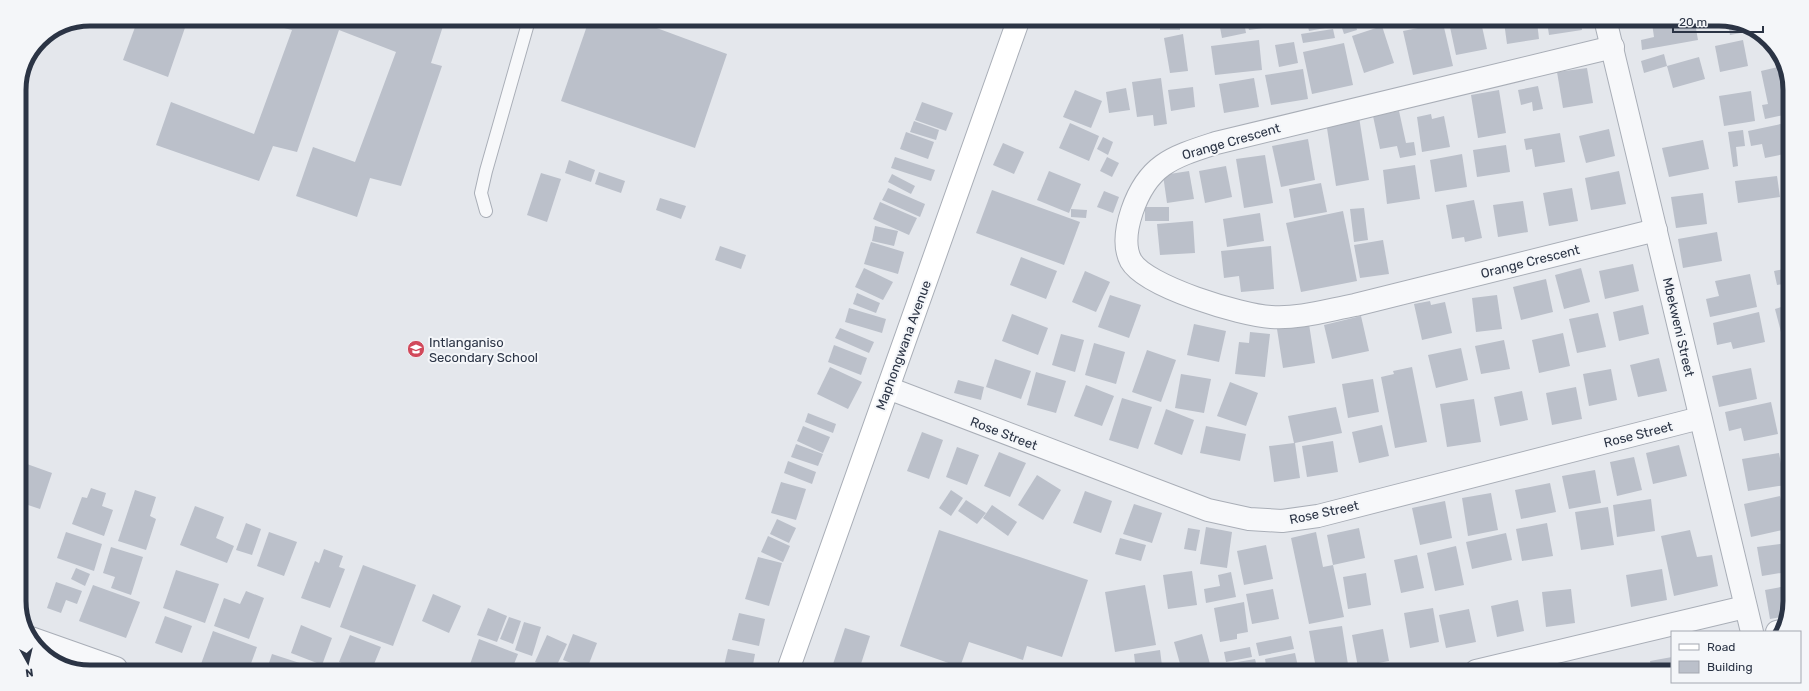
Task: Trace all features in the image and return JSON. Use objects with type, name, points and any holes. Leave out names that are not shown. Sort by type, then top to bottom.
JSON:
[{"type":"street","name":"Maphongwana Avenue","points":[[790,665],[888,388],[1012,26]]},
{"type":"street","name":"Mbekweni Street","points":[[1607,26],[1752,631]]},
{"type":"street","name":"Orange Crescent","points":[[1613,47],[1216,143],[1178,155],[1154,171],[1138,194],[1128,221],[1126,245],[1131,260],[1139,271],[1154,282],[1237,312],[1272,317],[1305,315],[1355,305],[1656,230]]},
{"type":"street","name":"Rose Street","points":[[888,388],[1208,510],[1249,519],[1282,521],[1318,516],[1700,418]]},
{"type":"street","points":[[1501,665],[1745,607]]},
{"type":"street","points":[[40,641],[108,665]]},
{"type":"lane","points":[[486,211],[481,193],[527,26]]},
{"type":"building","points":[[135,26],[186,26],[168,77],[123,60]]},
{"type":"building","points":[[284,26],[443,26],[431,63],[442,66],[401,186],[370,178],[357,217],[296,196],[313,147],[355,162],[396,52],[339,30],[297,152],[273,146],[259,181],[156,145],[171,102],[254,134],[292,30],[284,28]]},
{"type":"building","points":[[587,26],[651,26],[727,54],[695,148],[561,101]]},
{"type":"building","points":[[1160,26],[1180,26],[1180,30],[1160,30]]},
{"type":"building","points":[[1220,26],[1245,26],[1246,33],[1222,38]]},
{"type":"building","points":[[1248,26],[1278,26],[1249,30]]},
{"type":"building","points":[[1308,26],[1336,26],[1309,31]]},
{"type":"building","points":[[1341,26],[1356,26],[1357,30],[1344,34]]},
{"type":"building","points":[[1382,26],[1394,63],[1364,73],[1352,36]]},
{"type":"building","points":[[1428,26],[1444,26],[1453,66],[1413,75],[1403,31]]},
{"type":"building","points":[[1482,26],[1487,49],[1456,55],[1450,27]]},
{"type":"building","points":[[1505,26],[1537,26],[1539,39],[1507,44]]},
{"type":"building","points":[[1548,26],[1582,26],[1582,30],[1549,35]]},
{"type":"building","points":[[1652,26],[1696,26],[1698,40],[1642,50],[1641,40],[1654,37]]},
{"type":"building","points":[[1729,27],[1740,29],[1746,32],[1730,35]]},
{"type":"building","points":[[1333,29],[1335,38],[1303,43],[1301,34]]},
{"type":"building","points":[[1183,34],[1188,71],[1170,73],[1164,38]]},
{"type":"building","points":[[1259,40],[1262,70],[1215,75],[1211,46]]},
{"type":"building","points":[[1743,40],[1748,66],[1720,72],[1715,46]]},
{"type":"building","points":[[1294,42],[1298,63],[1279,67],[1275,45]]},
{"type":"building","points":[[1344,43],[1353,85],[1312,94],[1303,52]]},
{"type":"building","points":[[1664,54],[1667,66],[1644,73],[1641,61]]},
{"type":"building","points":[[1699,57],[1705,79],[1673,88],[1667,66]]},
{"type":"building","points":[[1778,67],[1783,90],[1783,115],[1765,119],[1762,105],[1768,104],[1761,71]]},
{"type":"building","points":[[1587,68],[1593,103],[1563,108],[1557,72]]},
{"type":"building","points":[[1303,69],[1308,99],[1271,105],[1265,75]]},
{"type":"building","points":[[1161,78],[1167,124],[1154,126],[1153,115],[1137,117],[1132,82]]},
{"type":"building","points":[[1254,78],[1259,107],[1224,113],[1219,84]]},
{"type":"building","points":[[1538,86],[1543,109],[1533,111],[1532,102],[1521,105],[1518,90]]},
{"type":"building","points":[[1193,87],[1195,107],[1171,111],[1168,90]]},
{"type":"building","points":[[1126,88],[1130,110],[1109,113],[1106,92]]},
{"type":"building","points":[[1075,90],[1102,101],[1091,128],[1063,117]]},
{"type":"building","points":[[1499,90],[1506,133],[1478,138],[1471,95]]},
{"type":"building","points":[[1751,91],[1755,121],[1724,126],[1719,96]]},
{"type":"building","points":[[922,102],[953,113],[946,131],[915,120]]},
{"type":"building","points":[[1399,111],[1406,143],[1414,142],[1416,155],[1400,158],[1397,146],[1380,149],[1373,116]]},
{"type":"building","points":[[1431,114],[1432,119],[1444,116],[1450,147],[1422,152],[1417,117]]},
{"type":"building","points":[[1359,117],[1369,180],[1336,186],[1326,122]]},
{"type":"building","points":[[914,121],[939,130],[936,140],[910,132]]},
{"type":"building","points":[[1070,123],[1099,136],[1089,161],[1059,148]]},
{"type":"building","points":[[1783,124],[1783,154],[1765,158],[1762,144],[1751,146],[1748,131]]},
{"type":"building","points":[[1609,129],[1615,156],[1586,163],[1579,136]]},
{"type":"building","points":[[1743,130],[1745,146],[1736,147],[1738,166],[1733,167],[1728,132]]},
{"type":"building","points":[[906,132],[934,142],[928,159],[900,149]]},
{"type":"building","points":[[1560,133],[1565,162],[1535,167],[1532,149],[1526,150],[1524,139]]},
{"type":"building","points":[[1103,137],[1113,142],[1108,155],[1097,149]]},
{"type":"building","points":[[1308,139],[1315,180],[1281,187],[1272,146]]},
{"type":"building","points":[[1703,140],[1709,169],[1669,177],[1662,148]]},
{"type":"building","points":[[1003,143],[1024,152],[1014,174],[993,165]]},
{"type":"building","points":[[1506,145],[1510,172],[1477,177],[1473,150]]},
{"type":"building","points":[[1462,154],[1467,187],[1435,192],[1430,160]]},
{"type":"building","points":[[1265,155],[1273,203],[1244,208],[1236,159]]},
{"type":"building","points":[[895,157],[935,170],[931,181],[891,168]]},
{"type":"building","points":[[1107,157],[1119,163],[1112,177],[1100,171]]},
{"type":"building","points":[[569,160],[595,170],[591,182],[565,173]]},
{"type":"building","points":[[1415,165],[1420,199],[1387,204],[1383,170]]},
{"type":"building","points":[[1226,166],[1232,197],[1205,203],[1199,171]]},
{"type":"building","points":[[1049,171],[1081,184],[1069,213],[1037,200]]},
{"type":"building","points":[[1189,171],[1194,199],[1167,203],[1163,175]]},
{"type":"building","points":[[1619,171],[1626,204],[1591,210],[1585,178]]},
{"type":"building","points":[[599,172],[625,181],[621,193],[595,184]]},
{"type":"building","points":[[541,173],[561,179],[547,222],[527,215]]},
{"type":"building","points":[[892,174],[915,186],[911,194],[888,182]]},
{"type":"building","points":[[1777,176],[1780,197],[1738,203],[1735,181]]},
{"type":"building","points":[[1321,183],[1327,212],[1294,218],[1289,189]]},
{"type":"building","points":[[888,188],[925,204],[920,217],[882,200]]},
{"type":"building","points":[[1572,188],[1578,221],[1549,226],[1543,193]]},
{"type":"building","points":[[992,190],[1080,222],[1064,265],[976,233]]},
{"type":"building","points":[[1104,191],[1119,197],[1113,213],[1097,207]]},
{"type":"building","points":[[1703,193],[1707,224],[1676,228],[1671,197]]},
{"type":"building","points":[[660,198],[686,206],[681,219],[656,210]]},
{"type":"building","points":[[1474,200],[1482,238],[1465,242],[1464,237],[1452,239],[1446,205]]},
{"type":"building","points":[[1523,201],[1528,232],[1498,237],[1493,205]]},
{"type":"building","points":[[880,202],[917,218],[909,235],[873,219]]},
{"type":"building","points":[[1145,207],[1169,207],[1169,221],[1145,221]]},
{"type":"building","points":[[1364,208],[1368,240],[1354,242],[1350,209]]},
{"type":"building","points":[[1071,209],[1087,210],[1086,218],[1071,217]]},
{"type":"building","points":[[1343,211],[1357,281],[1301,292],[1286,223]]},
{"type":"building","points":[[1260,213],[1264,241],[1227,247],[1223,219]]},
{"type":"building","points":[[1193,221],[1195,253],[1160,255],[1157,224]]},
{"type":"building","points":[[875,226],[898,231],[894,246],[872,241]]},
{"type":"building","points":[[1717,232],[1722,261],[1683,268],[1678,239]]},
{"type":"building","points":[[1383,240],[1389,274],[1360,278],[1354,245]]},
{"type":"building","points":[[871,242],[904,252],[898,274],[864,264]]},
{"type":"building","points":[[720,246],[746,255],[741,269],[715,260]]},
{"type":"building","points":[[1271,246],[1274,289],[1241,292],[1239,276],[1224,278],[1221,251]]},
{"type":"building","points":[[1021,257],[1057,271],[1046,299],[1010,285]]},
{"type":"building","points":[[1633,264],[1639,291],[1605,299],[1599,271]]},
{"type":"building","points":[[864,268],[893,282],[883,300],[855,287]]},
{"type":"building","points":[[1581,268],[1590,302],[1564,309],[1555,275]]},
{"type":"building","points":[[1783,269],[1783,284],[1777,285],[1774,271]]},
{"type":"building","points":[[1085,271],[1110,282],[1096,312],[1072,302]]},
{"type":"building","points":[[1750,274],[1757,307],[1710,317],[1706,299],[1719,296],[1715,281]]},
{"type":"building","points":[[1546,279],[1553,312],[1521,320],[1513,287]]},
{"type":"building","points":[[857,293],[880,303],[876,313],[853,304]]},
{"type":"building","points":[[1110,295],[1141,305],[1129,338],[1098,327]]},
{"type":"building","points":[[1497,295],[1502,329],[1476,332],[1472,298]]},
{"type":"building","points":[[1430,301],[1431,305],[1445,302],[1452,333],[1422,340],[1414,304]]},
{"type":"building","points":[[1643,305],[1649,334],[1619,341],[1613,312]]},
{"type":"building","points":[[1783,307],[1783,336],[1782,336],[1775,309]]},
{"type":"building","points":[[849,308],[886,319],[882,333],[845,322]]},
{"type":"building","points":[[1759,312],[1765,342],[1733,349],[1731,342],[1717,345],[1713,323]]},
{"type":"building","points":[[1598,313],[1606,347],[1577,353],[1569,319]]},
{"type":"building","points":[[1012,314],[1048,328],[1038,355],[1002,341]]},
{"type":"building","points":[[1361,316],[1369,351],[1332,359],[1324,325]]},
{"type":"building","points":[[1194,324],[1226,331],[1219,362],[1187,355]]},
{"type":"building","points":[[1309,324],[1315,363],[1283,368],[1277,329]]},
{"type":"building","points":[[840,328],[874,342],[869,353],[835,338]]},
{"type":"building","points":[[1250,332],[1270,334],[1265,377],[1235,374],[1239,342],[1249,343]]},
{"type":"building","points":[[1563,333],[1570,366],[1539,373],[1532,340]]},
{"type":"building","points":[[1061,334],[1084,340],[1075,372],[1052,365]]},
{"type":"building","points":[[1504,340],[1510,369],[1481,374],[1475,346]]},
{"type":"building","points":[[1094,343],[1125,352],[1116,384],[1085,375]]},
{"type":"building","points":[[834,345],[867,358],[861,375],[828,362]]},
{"type":"building","points":[[1461,348],[1468,380],[1436,388],[1428,355]]},
{"type":"building","points":[[1147,350],[1176,360],[1161,402],[1132,392]]},
{"type":"building","points":[[1659,358],[1667,391],[1638,397],[1630,365]]},
{"type":"building","points":[[995,359],[1031,371],[1021,399],[986,387]]},
{"type":"building","points":[[1781,366],[1783,366],[1783,377]]},
{"type":"building","points":[[830,367],[862,382],[848,409],[817,394]]},
{"type":"building","points":[[1412,367],[1427,442],[1395,448],[1381,377],[1394,374],[1393,371]]},
{"type":"building","points":[[1751,368],[1757,399],[1719,407],[1712,376]]},
{"type":"building","points":[[1611,369],[1617,400],[1589,406],[1583,374]]},
{"type":"building","points":[[1036,372],[1066,381],[1056,413],[1027,405]]},
{"type":"building","points":[[1181,374],[1211,379],[1204,413],[1175,408]]},
{"type":"building","points":[[1373,379],[1379,412],[1348,418],[1342,384]]},
{"type":"building","points":[[958,380],[984,387],[981,400],[954,393]]},
{"type":"building","points":[[1230,382],[1258,393],[1246,426],[1217,416]]},
{"type":"building","points":[[1086,385],[1114,396],[1102,426],[1074,416]]},
{"type":"building","points":[[1576,387],[1582,419],[1552,425],[1546,393]]},
{"type":"building","points":[[1522,391],[1528,420],[1500,426],[1494,397]]},
{"type":"building","points":[[1122,398],[1152,407],[1138,449],[1109,440]]},
{"type":"building","points":[[1474,399],[1481,442],[1447,447],[1440,404]]},
{"type":"building","points":[[1771,402],[1778,434],[1744,441],[1741,428],[1729,431],[1725,412]]},
{"type":"building","points":[[1336,407],[1342,433],[1295,443],[1300,478],[1274,482],[1269,446],[1294,443],[1288,416]]},
{"type":"building","points":[[1166,409],[1194,420],[1182,455],[1154,444]]},
{"type":"building","points":[[808,413],[836,424],[833,433],[805,422]]},
{"type":"building","points":[[1382,425],[1389,456],[1359,463],[1352,432]]},
{"type":"building","points":[[803,426],[830,437],[823,453],[797,441]]},
{"type":"building","points":[[1206,426],[1246,434],[1240,461],[1200,453]]},
{"type":"building","points":[[922,432],[943,440],[929,479],[907,471]]},
{"type":"building","points":[[1333,441],[1338,472],[1307,477],[1302,446]]},
{"type":"building","points":[[796,444],[823,454],[818,466],[791,457]]},
{"type":"building","points":[[1679,445],[1687,476],[1653,484],[1646,453]]},
{"type":"building","points":[[957,447],[979,455],[967,485],[946,477]]},
{"type":"building","points":[[999,452],[1026,463],[1010,497],[984,486]]},
{"type":"building","points":[[1779,453],[1783,474],[1783,485],[1748,491],[1742,459]]},
{"type":"building","points":[[1634,457],[1642,490],[1617,496],[1610,462]]},
{"type":"building","points":[[788,461],[816,472],[812,484],[784,473]]},
{"type":"building","points":[[27,464],[52,473],[40,509],[26,504]]},
{"type":"building","points":[[1595,470],[1601,503],[1569,509],[1562,476]]},
{"type":"building","points":[[1037,475],[1061,490],[1043,520],[1018,505]]},
{"type":"building","points":[[781,482],[806,489],[796,520],[771,513]]},
{"type":"building","points":[[1550,483],[1556,512],[1521,519],[1515,490]]},
{"type":"building","points":[[91,488],[106,493],[102,506],[113,510],[104,536],[72,524],[82,497],[87,498]]},
{"type":"building","points":[[135,490],[156,497],[150,516],[156,519],[146,550],[118,541]]},
{"type":"building","points":[[951,490],[963,498],[951,516],[939,508]]},
{"type":"building","points":[[1085,491],[1112,501],[1101,533],[1073,523]]},
{"type":"building","points":[[1491,493],[1498,530],[1468,536],[1462,498]]},
{"type":"building","points":[[1780,496],[1783,510],[1783,530],[1751,537],[1744,504]]},
{"type":"building","points":[[1651,499],[1655,531],[1617,537],[1613,505]]},
{"type":"building","points":[[966,500],[986,513],[977,524],[958,511]]},
{"type":"building","points":[[1445,501],[1452,538],[1420,545],[1412,508]]},
{"type":"building","points":[[1134,504],[1162,513],[1152,543],[1123,534]]},
{"type":"building","points":[[992,505],[1017,522],[1008,536],[983,518]]},
{"type":"building","points":[[195,506],[224,517],[216,538],[234,546],[227,563],[180,545]]},
{"type":"building","points":[[1608,507],[1614,545],[1581,550],[1575,512]]},
{"type":"building","points":[[777,519],[796,528],[789,543],[770,534]]},
{"type":"building","points":[[246,523],[261,529],[252,555],[236,550]]},
{"type":"building","points":[[1547,523],[1553,556],[1522,561],[1516,529]]},
{"type":"building","points":[[1206,527],[1232,532],[1227,568],[1200,564]]},
{"type":"building","points":[[1188,528],[1200,530],[1196,551],[1184,549]]},
{"type":"building","points":[[1359,528],[1365,558],[1333,565],[1327,535]]},
{"type":"building","points":[[939,530],[1088,580],[1062,657],[1027,646],[1023,660],[969,642],[961,665],[954,665],[900,646]]},
{"type":"building","points":[[1690,530],[1697,557],[1712,555],[1718,586],[1674,596],[1661,536]]},
{"type":"building","points":[[66,532],[102,544],[94,571],[57,558]]},
{"type":"building","points":[[269,532],[297,542],[284,576],[257,566]]},
{"type":"building","points":[[1316,532],[1323,567],[1333,565],[1344,617],[1309,624],[1291,538]]},
{"type":"building","points":[[1506,533],[1512,560],[1472,569],[1466,542]]},
{"type":"building","points":[[768,536],[790,546],[783,562],[761,552]]},
{"type":"building","points":[[1120,538],[1146,545],[1141,561],[1115,554]]},
{"type":"building","points":[[1783,544],[1783,573],[1762,576],[1757,547]]},
{"type":"building","points":[[1266,545],[1273,579],[1244,585],[1237,551]]},
{"type":"building","points":[[1456,546],[1464,585],[1435,591],[1427,553]]},
{"type":"building","points":[[111,547],[143,557],[131,595],[111,588],[115,577],[103,573]]},
{"type":"building","points":[[324,549],[343,556],[339,567],[345,569],[330,608],[301,598],[315,561],[319,563]]},
{"type":"building","points":[[1417,555],[1424,588],[1401,593],[1394,560]]},
{"type":"building","points":[[758,557],[782,563],[769,606],[745,599]]},
{"type":"building","points":[[363,565],[416,585],[393,646],[340,627]]},
{"type":"building","points":[[76,568],[90,574],[85,586],[71,579]]},
{"type":"building","points":[[1662,569],[1667,600],[1631,607],[1626,575]]},
{"type":"building","points":[[176,570],[219,584],[205,623],[163,608]]},
{"type":"building","points":[[1192,571],[1197,605],[1168,609],[1163,575]]},
{"type":"building","points":[[1231,572],[1236,597],[1206,603],[1204,589],[1220,586],[1218,575]]},
{"type":"building","points":[[1366,573],[1371,605],[1348,609],[1343,577]]},
{"type":"building","points":[[56,582],[82,591],[77,604],[66,600],[61,613],[47,608]]},
{"type":"building","points":[[93,585],[140,602],[126,638],[79,621]]},
{"type":"building","points":[[1145,585],[1156,645],[1115,652],[1105,592]]},
{"type":"building","points":[[1783,587],[1781,617],[1770,619],[1765,590]]},
{"type":"building","points":[[1273,589],[1279,619],[1252,624],[1246,594]]},
{"type":"building","points":[[1571,589],[1575,623],[1546,627],[1542,592]]},
{"type":"building","points":[[246,591],[264,598],[249,639],[214,626],[224,598],[240,604]]},
{"type":"building","points":[[433,594],[461,606],[449,633],[422,621]]},
{"type":"building","points":[[1518,600],[1524,631],[1497,637],[1491,606]]},
{"type":"building","points":[[1244,602],[1248,632],[1237,634],[1237,639],[1220,642],[1214,608]]},
{"type":"building","points":[[488,608],[507,616],[497,642],[477,635]]},
{"type":"building","points":[[1433,608],[1439,642],[1410,648],[1404,613]]},
{"type":"building","points":[[1469,609],[1476,642],[1446,648],[1439,615]]},
{"type":"building","points":[[739,613],[765,619],[759,646],[732,640]]},
{"type":"building","points":[[165,616],[192,626],[182,653],[155,643]]},
{"type":"building","points":[[509,617],[521,621],[513,644],[500,639]]},
{"type":"building","points":[[524,622],[541,627],[532,656],[515,650]]},
{"type":"building","points":[[301,625],[332,638],[322,665],[291,653]]},
{"type":"building","points":[[1342,626],[1348,665],[1315,665],[1309,631]]},
{"type":"building","points":[[845,628],[870,636],[861,665],[833,665]]},
{"type":"building","points":[[1383,629],[1389,661],[1368,665],[1358,665],[1352,635]]},
{"type":"building","points":[[213,631],[257,647],[250,665],[201,664]]},
{"type":"building","points":[[573,634],[597,643],[589,665],[576,665],[563,660]]},
{"type":"building","points":[[1202,634],[1210,664],[1180,665],[1174,642]]},
{"type":"building","points":[[350,635],[381,647],[374,665],[347,665],[339,662]]},
{"type":"building","points":[[547,635],[567,644],[557,665],[544,665],[535,662]]},
{"type":"building","points":[[1291,636],[1294,649],[1259,656],[1256,643]]},
{"type":"building","points":[[479,639],[518,654],[514,665],[470,665]]},
{"type":"building","points":[[1250,647],[1252,657],[1226,662],[1224,652]]},
{"type":"building","points":[[728,649],[755,654],[753,665],[724,665]]},
{"type":"building","points":[[1160,650],[1162,665],[1135,665],[1134,654]]},
{"type":"building","points":[[1295,653],[1298,665],[1266,665],[1265,659]]},
{"type":"building","points":[[272,654],[306,665],[268,665]]},
{"type":"building","points":[[1671,657],[1671,665],[1651,665],[1650,661]]},
{"type":"building","points":[[1255,659],[1256,665],[1226,665]]},
{"type":"place","name":"Intlanganiso Secondary School","points":[[416,349]]}]
